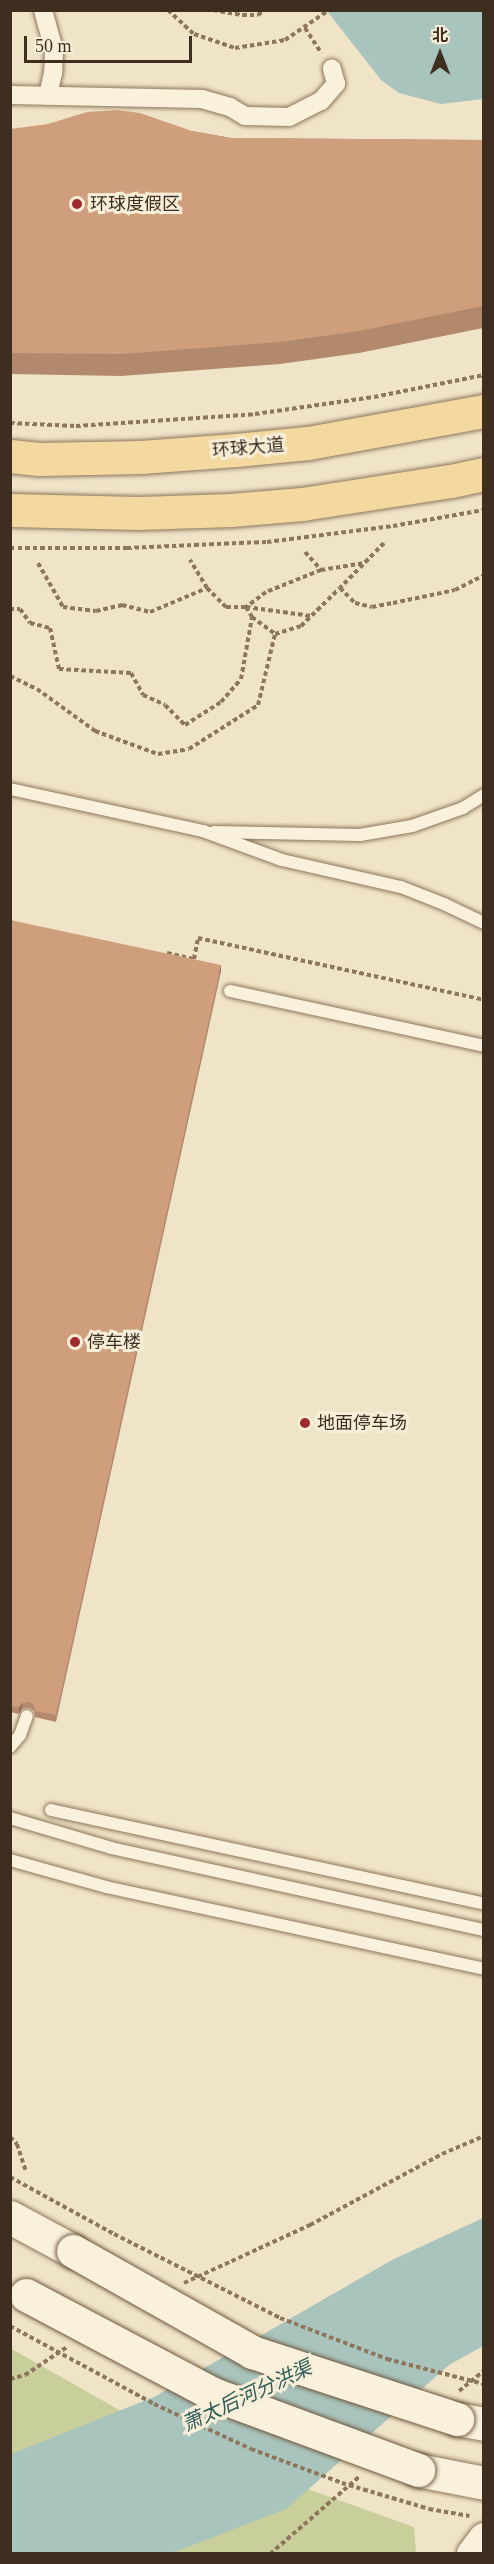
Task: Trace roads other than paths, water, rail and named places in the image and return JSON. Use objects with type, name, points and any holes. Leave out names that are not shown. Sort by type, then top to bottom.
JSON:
[{"type":"main road","name":"环球大道","points":[[10,456],[39,459],[141,457],[236,450],[332,439],[483,411]]},
{"type":"main road","points":[[10,510],[139,513],[231,510],[324,501],[483,474]]},
{"type":"main road","points":[[10,2217],[252,2352],[470,2422]]},
{"type":"main road","points":[[18,2290],[213,2394],[418,2470],[483,2483]]},
{"type":"street","points":[[43,10],[54,50],[53,74],[48,95]]},
{"type":"street","points":[[10,95],[202,99],[230,107],[245,116],[289,117],[321,101],[336,84],[332,69]]},
{"type":"street","points":[[472,2553],[478,2527]]},
{"type":"lane","points":[[10,789],[204,831],[282,860],[400,887],[444,904],[483,923]]},
{"type":"lane","points":[[204,831],[360,835],[412,826],[463,807],[483,795]]},
{"type":"lane","points":[[231,991],[483,1046]]},
{"type":"lane","points":[[10,1747],[20,1735],[27,1716]]},
{"type":"lane","points":[[51,1810],[483,1904]]},
{"type":"lane","points":[[10,1818],[111,1848],[483,1930]]},
{"type":"lane","points":[[10,1860],[106,1887],[483,1970]]},
{"type":"water","points":[[327,11],[483,11],[483,99],[441,104],[399,93],[381,80]]},
{"type":"water","name":"萧太后河分洪渠","points":[[483,2218],[483,2346],[449,2365],[286,2509],[172,2553],[11,2554],[11,2454],[154,2397],[392,2260]]},
{"type":"place","name":"环球度假区","points":[[77,204]]},
{"type":"place","name":"停车楼","points":[[75,1342]]},
{"type":"place","name":"地面停车场","points":[[305,1423]]}]
